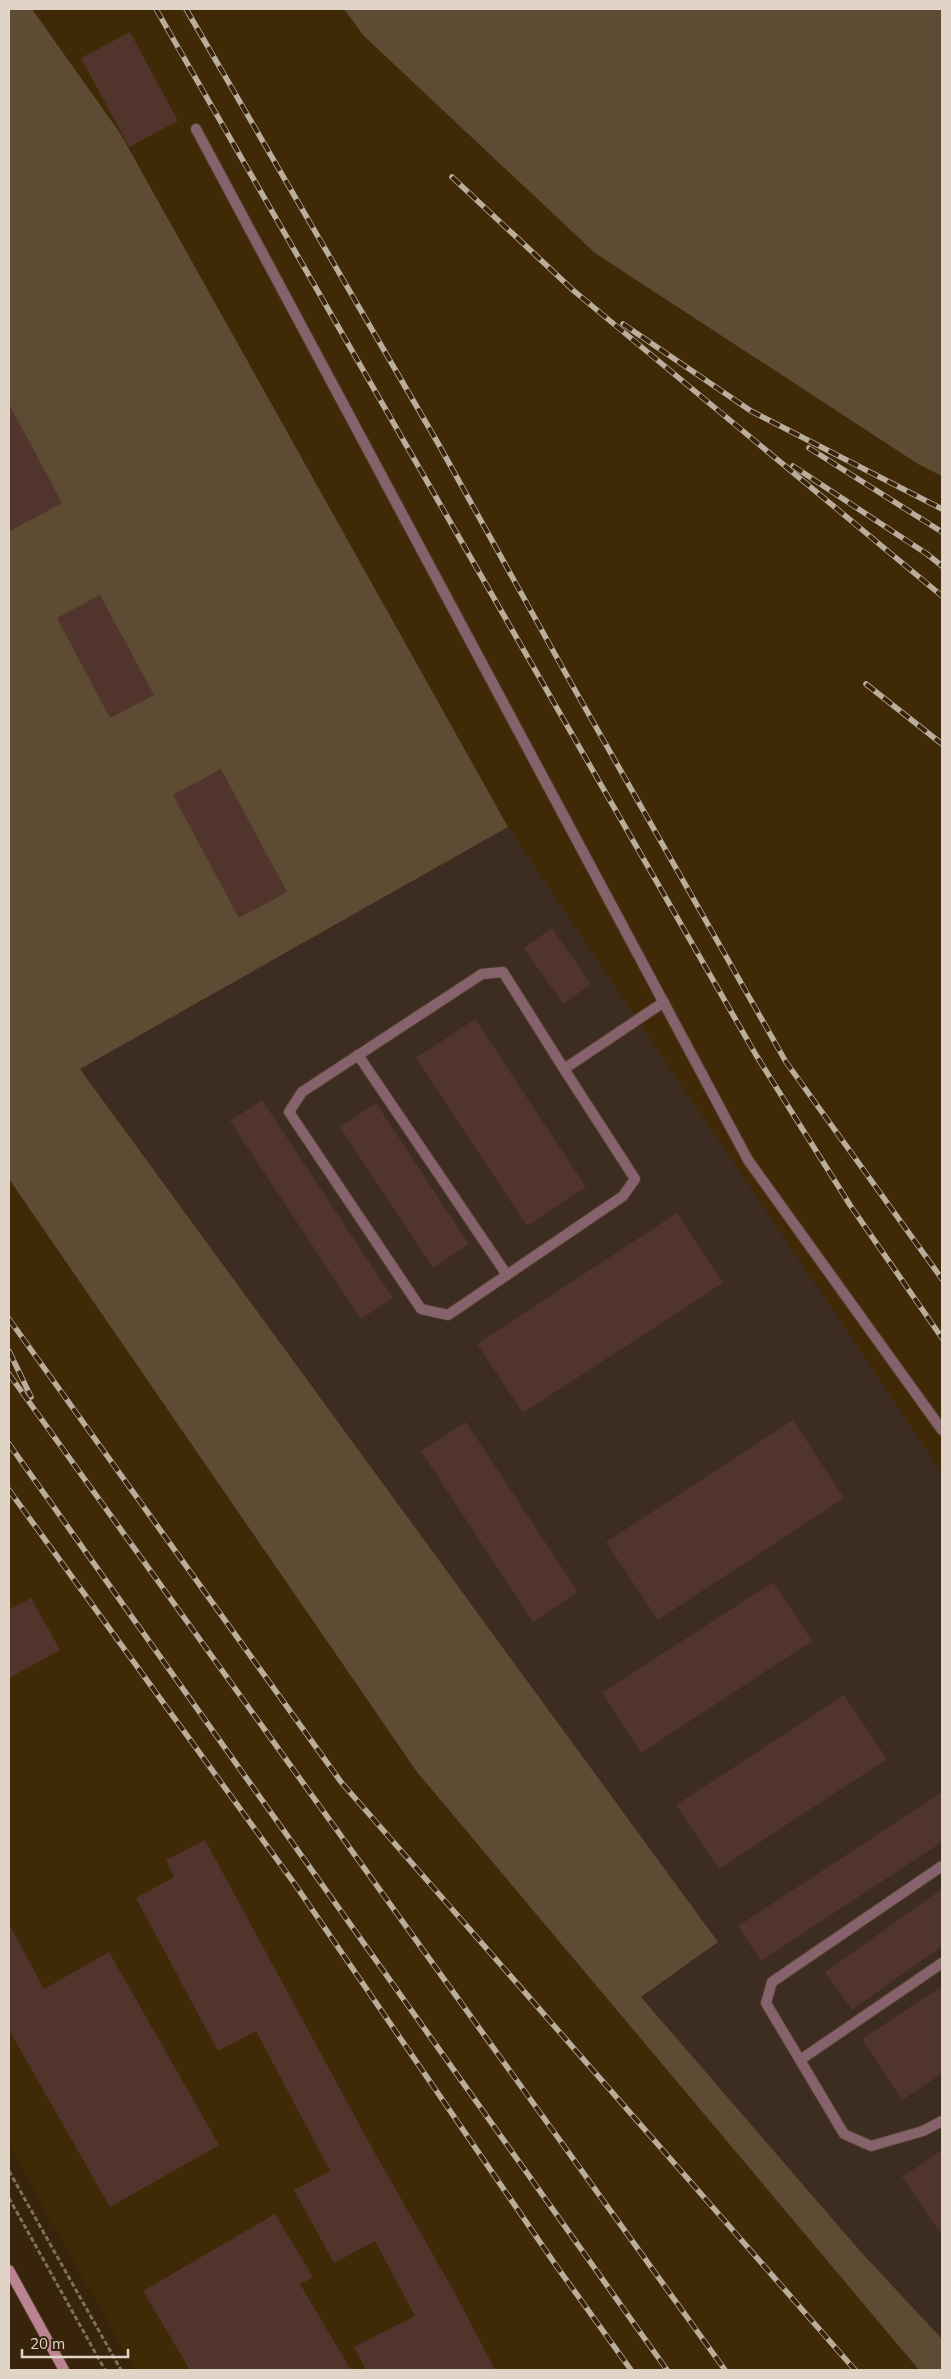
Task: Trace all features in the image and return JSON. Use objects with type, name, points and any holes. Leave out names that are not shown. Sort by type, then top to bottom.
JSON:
[{"type":"main road","points":[[9,2270],[64,2370]]},
{"type":"lane","points":[[196,129],[748,1160],[942,1430]]},
{"type":"lane","points":[[503,972],[564,1068],[635,1179],[622,1196],[448,1315],[421,1309],[289,1112],[302,1092],[482,974],[503,972]]},
{"type":"lane","points":[[564,1068],[664,1002]]},
{"type":"lane","points":[[358,1055],[506,1275]]},
{"type":"lane","points":[[942,1866],[772,1982],[766,2003],[844,2134],[871,2146],[922,2131],[942,2121]]},
{"type":"lane","points":[[800,2060],[942,1963]]},
{"type":"path","points":[[9,2171],[121,2370]]},
{"type":"path","points":[[9,2198],[105,2370]]},
{"type":"shaded area","points":[[9,9],[942,9],[942,2370],[135,2370],[9,2145]]},
{"type":"shaded area","points":[[9,9],[32,9],[120,133],[508,827],[80,1069],[718,1942],[641,1997],[861,2252],[942,2339],[942,2370],[919,2370],[417,1772],[9,1179]]},
{"type":"shaded area","points":[[344,9],[942,9],[942,476],[918,464],[595,253],[364,36]]},
{"type":"shaded area","points":[[508,827],[942,1473],[942,2339],[861,2252],[640,1996],[717,1942],[80,1068]]},
{"type":"building","points":[[130,32],[178,121],[129,147],[81,58]]},
{"type":"building","points":[[9,404],[62,503],[10,531],[9,529]]},
{"type":"building","points":[[100,595],[154,695],[110,718],[57,618]]},
{"type":"building","points":[[221,769],[287,892],[239,918],[173,795]]},
{"type":"building","points":[[552,928],[591,984],[563,1004],[524,948]]},
{"type":"building","points":[[475,1019],[586,1187],[527,1226],[416,1058]]},
{"type":"building","points":[[262,1100],[393,1298],[361,1319],[230,1121]]},
{"type":"building","points":[[376,1103],[469,1244],[433,1268],[340,1127]]},
{"type":"building","points":[[677,1213],[723,1283],[523,1413],[477,1344]]},
{"type":"building","points":[[793,1420],[844,1498],[658,1620],[606,1542]]},
{"type":"building","points":[[466,1422],[578,1592],[533,1622],[421,1451]]},
{"type":"building","points":[[773,1582],[812,1641],[641,1753],[602,1693]]},
{"type":"building","points":[[31,1598],[60,1650],[9,1678],[9,1610]]},
{"type":"building","points":[[844,1695],[887,1759],[719,1869],[676,1805]]},
{"type":"building","points":[[942,1792],[942,1842],[761,1961],[738,1926]]},
{"type":"building","points":[[205,1840],[372,2148],[456,2295],[495,2370],[366,2370],[354,2347],[415,2316],[375,2241],[334,2263],[294,2190],[330,2171],[256,2031],[218,2051],[136,1898],[174,1877],[166,1860]]},
{"type":"building","points":[[942,1889],[942,1946],[852,2010],[825,1972]]},
{"type":"building","points":[[9,1924],[44,1989],[109,1952],[219,2145],[110,2207],[9,2030]]},
{"type":"building","points":[[942,1986],[942,2074],[902,2100],[862,2039]]},
{"type":"building","points":[[942,2150],[942,2235],[902,2177]]},
{"type":"building","points":[[275,2214],[313,2277],[300,2284],[351,2370],[190,2370],[143,2291]]},
{"type":"railway","points":[[156,9],[756,1055],[850,1205],[942,1338]]},
{"type":"railway","points":[[186,9],[439,445],[571,683],[786,1062],[942,1279]]},
{"type":"railway","points":[[452,177],[574,291],[942,596]]},
{"type":"railway","points":[[623,324],[751,411],[942,509]]},
{"type":"railway","points":[[809,448],[942,532]]},
{"type":"railway","points":[[793,466],[927,554],[942,566]]},
{"type":"railway","points":[[866,684],[942,744]]},
{"type":"railway","points":[[9,1319],[341,1782],[855,2370]]},
{"type":"railway","points":[[9,1351],[31,1397]]},
{"type":"railway","points":[[9,1374],[725,2370]]},
{"type":"railway","points":[[9,1444],[667,2370]]},
{"type":"railway","points":[[9,1490],[294,1883],[555,2264],[631,2370]]}]
